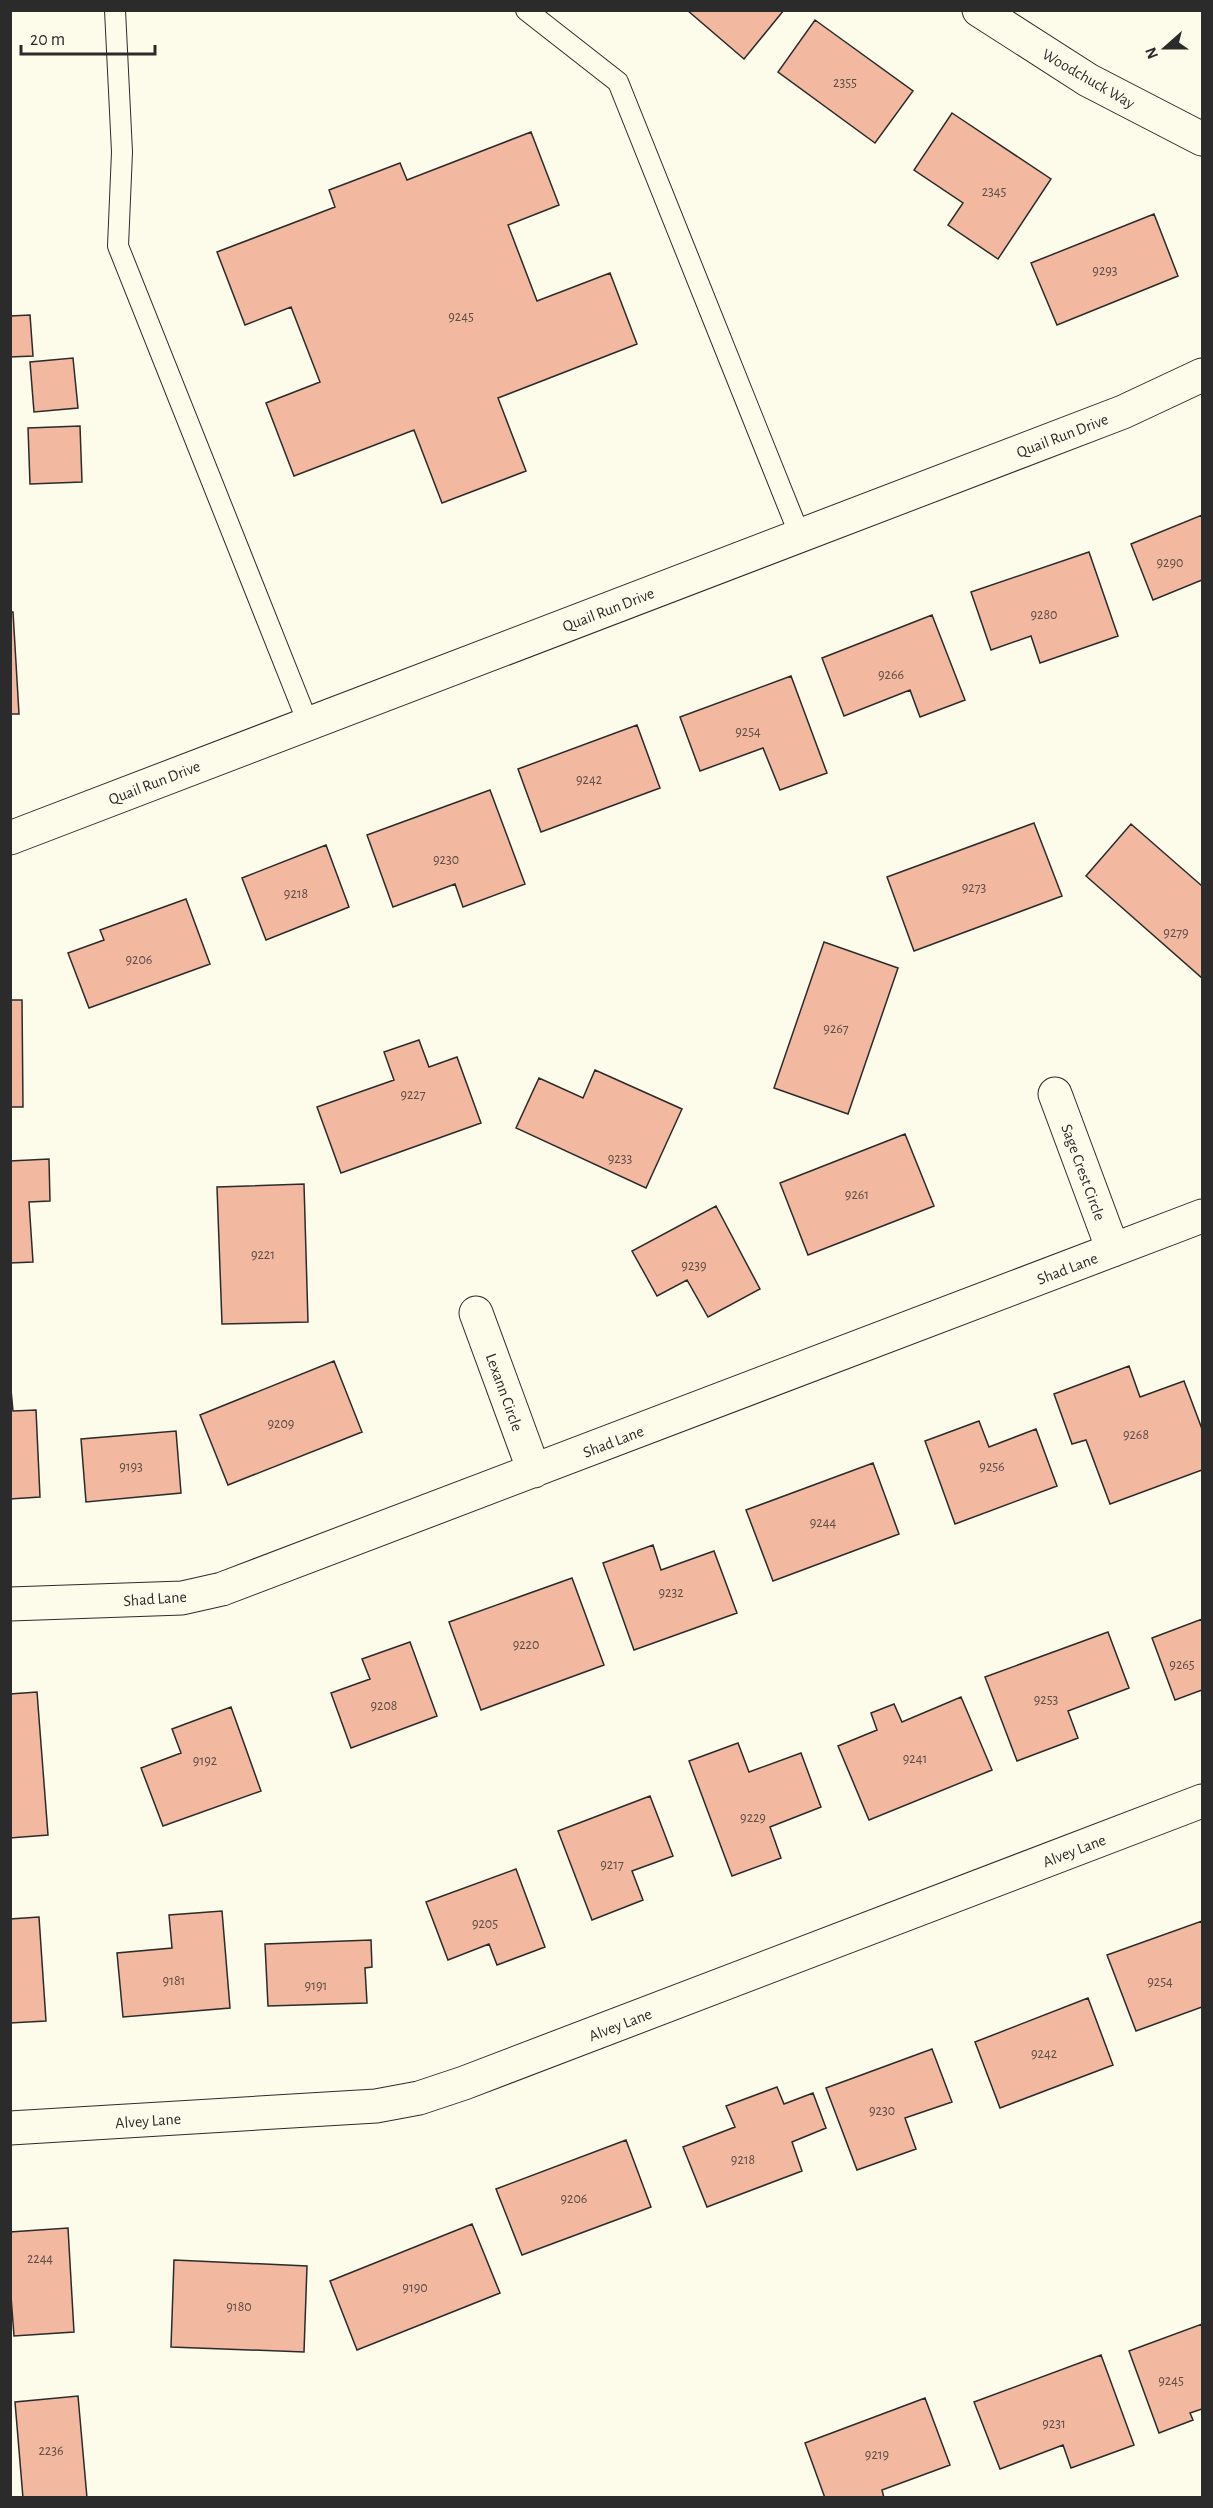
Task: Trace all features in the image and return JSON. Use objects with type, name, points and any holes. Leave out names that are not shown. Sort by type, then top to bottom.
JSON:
[{"type":"street","name":"Woodchuck Way","points":[[979,10],[1088,80],[1203,139]]},
{"type":"street","name":"Quail Run Drive","points":[[10,838],[1123,412],[1203,375]]},
{"type":"street","name":"Sage Crest Circle","points":[[1055,1094],[1113,1250]]},
{"type":"street","name":"Shad Lane","points":[[10,1604],[182,1598],[222,1589],[1203,1216]]},
{"type":"street","name":"Lexann Circle","points":[[476,1313],[534,1471]]},
{"type":"street","name":"Alvey Lane","points":[[10,2128],[375,2106],[418,2098],[464,2083],[1203,1800]]},
{"type":"lane","points":[[115,10],[122,152],[118,246],[308,723]]},
{"type":"lane","points":[[526,10],[618,82],[800,536]]},
{"type":"building","points":[[687,10],[784,10],[744,59]]},
{"type":"building","points":[[815,20],[913,91],[875,143],[778,72]]},
{"type":"building","points":[[952,113],[1051,179],[998,259],[948,225],[963,203],[914,170]]},
{"type":"building","points":[[531,132],[559,205],[508,225],[537,301],[610,273],[637,344],[498,398],[526,471],[442,503],[414,430],[294,476],[266,403],[320,382],[291,307],[245,325],[217,252],[335,207],[329,190],[400,163],[407,180]]},
{"type":"building","points":[[1154,214],[1178,276],[1057,325],[1031,263]]},
{"type":"building","points":[[30,315],[33,356],[10,357],[10,316]]},
{"type":"building","points":[[73,358],[78,408],[34,412],[30,362]]},
{"type":"building","points":[[80,426],[82,482],[30,484],[28,428]]},
{"type":"building","points":[[1202,515],[1202,580],[1153,600],[1131,544]]},
{"type":"building","points":[[1089,552],[1118,636],[1040,663],[1031,636],[991,650],[971,592]]},
{"type":"building","points":[[10,612],[13,612],[19,714],[10,714]]},
{"type":"building","points":[[932,615],[965,700],[920,717],[910,690],[844,716],[822,658]]},
{"type":"building","points":[[791,676],[827,773],[780,790],[763,748],[700,771],[680,717]]},
{"type":"building","points":[[637,725],[660,788],[541,832],[518,769]]},
{"type":"building","points":[[490,790],[525,884],[463,907],[455,884],[393,907],[367,835]]},
{"type":"building","points":[[1034,823],[1062,896],[914,951],[887,877]]},
{"type":"building","points":[[1131,824],[1202,886],[1202,978],[1086,876]]},
{"type":"building","points":[[326,845],[349,907],[266,940],[242,878]]},
{"type":"building","points":[[186,899],[210,964],[89,1008],[68,953],[104,940],[100,930]]},
{"type":"building","points":[[824,942],[898,968],[848,1114],[774,1088]]},
{"type":"building","points":[[10,1000],[22,1000],[23,1107],[10,1107]]},
{"type":"building","points":[[419,1040],[429,1067],[457,1057],[481,1123],[341,1173],[317,1107],[394,1080],[384,1052]]},
{"type":"building","points":[[595,1070],[682,1109],[646,1188],[516,1128],[539,1078],[583,1098]]},
{"type":"building","points":[[905,1134],[934,1206],[808,1255],[780,1183]]},
{"type":"building","points":[[49,1159],[50,1201],[29,1202],[33,1262],[10,1263],[10,1161]]},
{"type":"building","points":[[304,1184],[308,1322],[222,1324],[217,1187]]},
{"type":"building","points":[[716,1206],[760,1289],[708,1317],[687,1280],[657,1296],[632,1251]]},
{"type":"building","points":[[334,1361],[362,1432],[228,1485],[200,1415]]},
{"type":"building","points":[[1129,1366],[1140,1397],[1184,1381],[1202,1429],[1202,1470],[1110,1504],[1086,1440],[1072,1444],[1054,1394]]},
{"type":"building","points":[[10,1379],[13,1411],[36,1410],[40,1497],[10,1499]]},
{"type":"building","points":[[979,1421],[989,1447],[1036,1429],[1057,1486],[955,1524],[925,1441]]},
{"type":"building","points":[[176,1431],[181,1493],[86,1502],[81,1439]]},
{"type":"building","points":[[873,1463],[899,1534],[773,1581],[746,1510]]},
{"type":"building","points":[[653,1545],[661,1570],[714,1551],[737,1613],[634,1650],[603,1563]]},
{"type":"building","points":[[572,1578],[604,1665],[481,1710],[449,1622]]},
{"type":"building","points":[[1202,1619],[1202,1690],[1175,1700],[1152,1638]]},
{"type":"building","points":[[1108,1632],[1129,1688],[1068,1711],[1078,1738],[1017,1761],[985,1677]]},
{"type":"building","points":[[410,1642],[437,1716],[351,1748],[331,1693],[370,1679],[362,1659]]},
{"type":"building","points":[[37,1692],[48,1835],[10,1838],[10,1694]]},
{"type":"building","points":[[961,1697],[992,1770],[869,1820],[838,1746],[877,1730],[871,1713],[894,1704],[902,1722]]},
{"type":"building","points":[[231,1707],[261,1791],[163,1826],[141,1768],[181,1753],[172,1729]]},
{"type":"building","points":[[738,1743],[749,1772],[801,1753],[821,1807],[770,1827],[781,1858],[732,1876],[689,1761]]},
{"type":"building","points":[[650,1796],[673,1856],[632,1871],[643,1900],[592,1920],[558,1831]]},
{"type":"building","points":[[516,1869],[545,1947],[497,1965],[489,1944],[448,1960],[426,1902]]},
{"type":"building","points":[[222,1911],[230,2008],[123,2017],[117,1953],[172,1948],[169,1915]]},
{"type":"building","points":[[39,1917],[46,2021],[10,2023],[10,1919]]},
{"type":"building","points":[[1202,1921],[1202,2007],[1136,2031],[1107,1955]]},
{"type":"building","points":[[371,1940],[372,1967],[365,1968],[367,2003],[268,2006],[265,1944]]},
{"type":"building","points":[[1088,1998],[1113,2065],[1000,2108],[975,2042]]},
{"type":"building","points":[[932,2049],[952,2102],[905,2118],[916,2149],[857,2170],[826,2088]]},
{"type":"building","points":[[777,2087],[784,2104],[813,2093],[826,2128],[792,2142],[802,2171],[707,2207],[683,2147],[735,2127],[726,2106]]},
{"type":"building","points":[[626,2140],[651,2207],[522,2255],[496,2189]]},
{"type":"building","points":[[472,2224],[500,2293],[357,2350],[330,2281]]},
{"type":"building","points":[[68,2228],[74,2332],[14,2336],[10,2283],[10,2232]]},
{"type":"building","points":[[174,2260],[307,2266],[304,2352],[171,2347]]},
{"type":"building","points":[[1202,2324],[1202,2409],[1190,2413],[1193,2420],[1159,2433],[1129,2351]]},
{"type":"building","points":[[1101,2355],[1134,2445],[1071,2468],[1063,2445],[1000,2469],[974,2402]]},
{"type":"building","points":[[78,2396],[87,2498],[23,2498],[15,2402]]},
{"type":"building","points":[[925,2398],[950,2465],[882,2490],[884,2498],[825,2498],[805,2443]]}]
